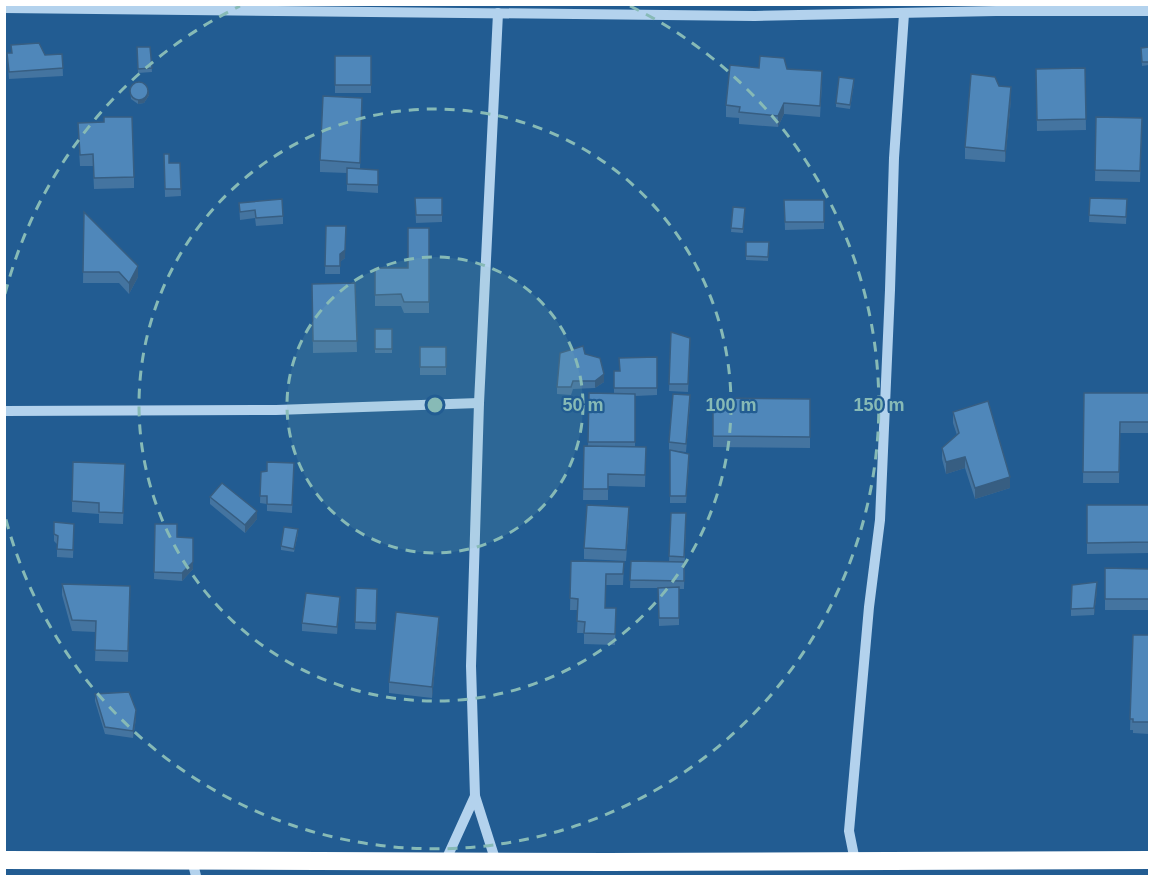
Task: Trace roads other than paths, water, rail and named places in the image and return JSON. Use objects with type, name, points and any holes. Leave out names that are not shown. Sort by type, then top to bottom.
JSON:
[{"type":"highway","points":[[4,860],[194,868],[445,862],[1149,860]]},
{"type":"street","points":[[4,8],[280,8],[755,16],[996,11],[1149,11]]},
{"type":"street","points":[[496,862],[474,796],[471,666],[479,403],[498,13]]},
{"type":"street","points":[[855,861],[849,831],[868,607],[880,520],[894,158],[903,14]]},
{"type":"street","points":[[4,411],[276,410],[479,403]]},
{"type":"street","points":[[445,862],[474,796]]}]
